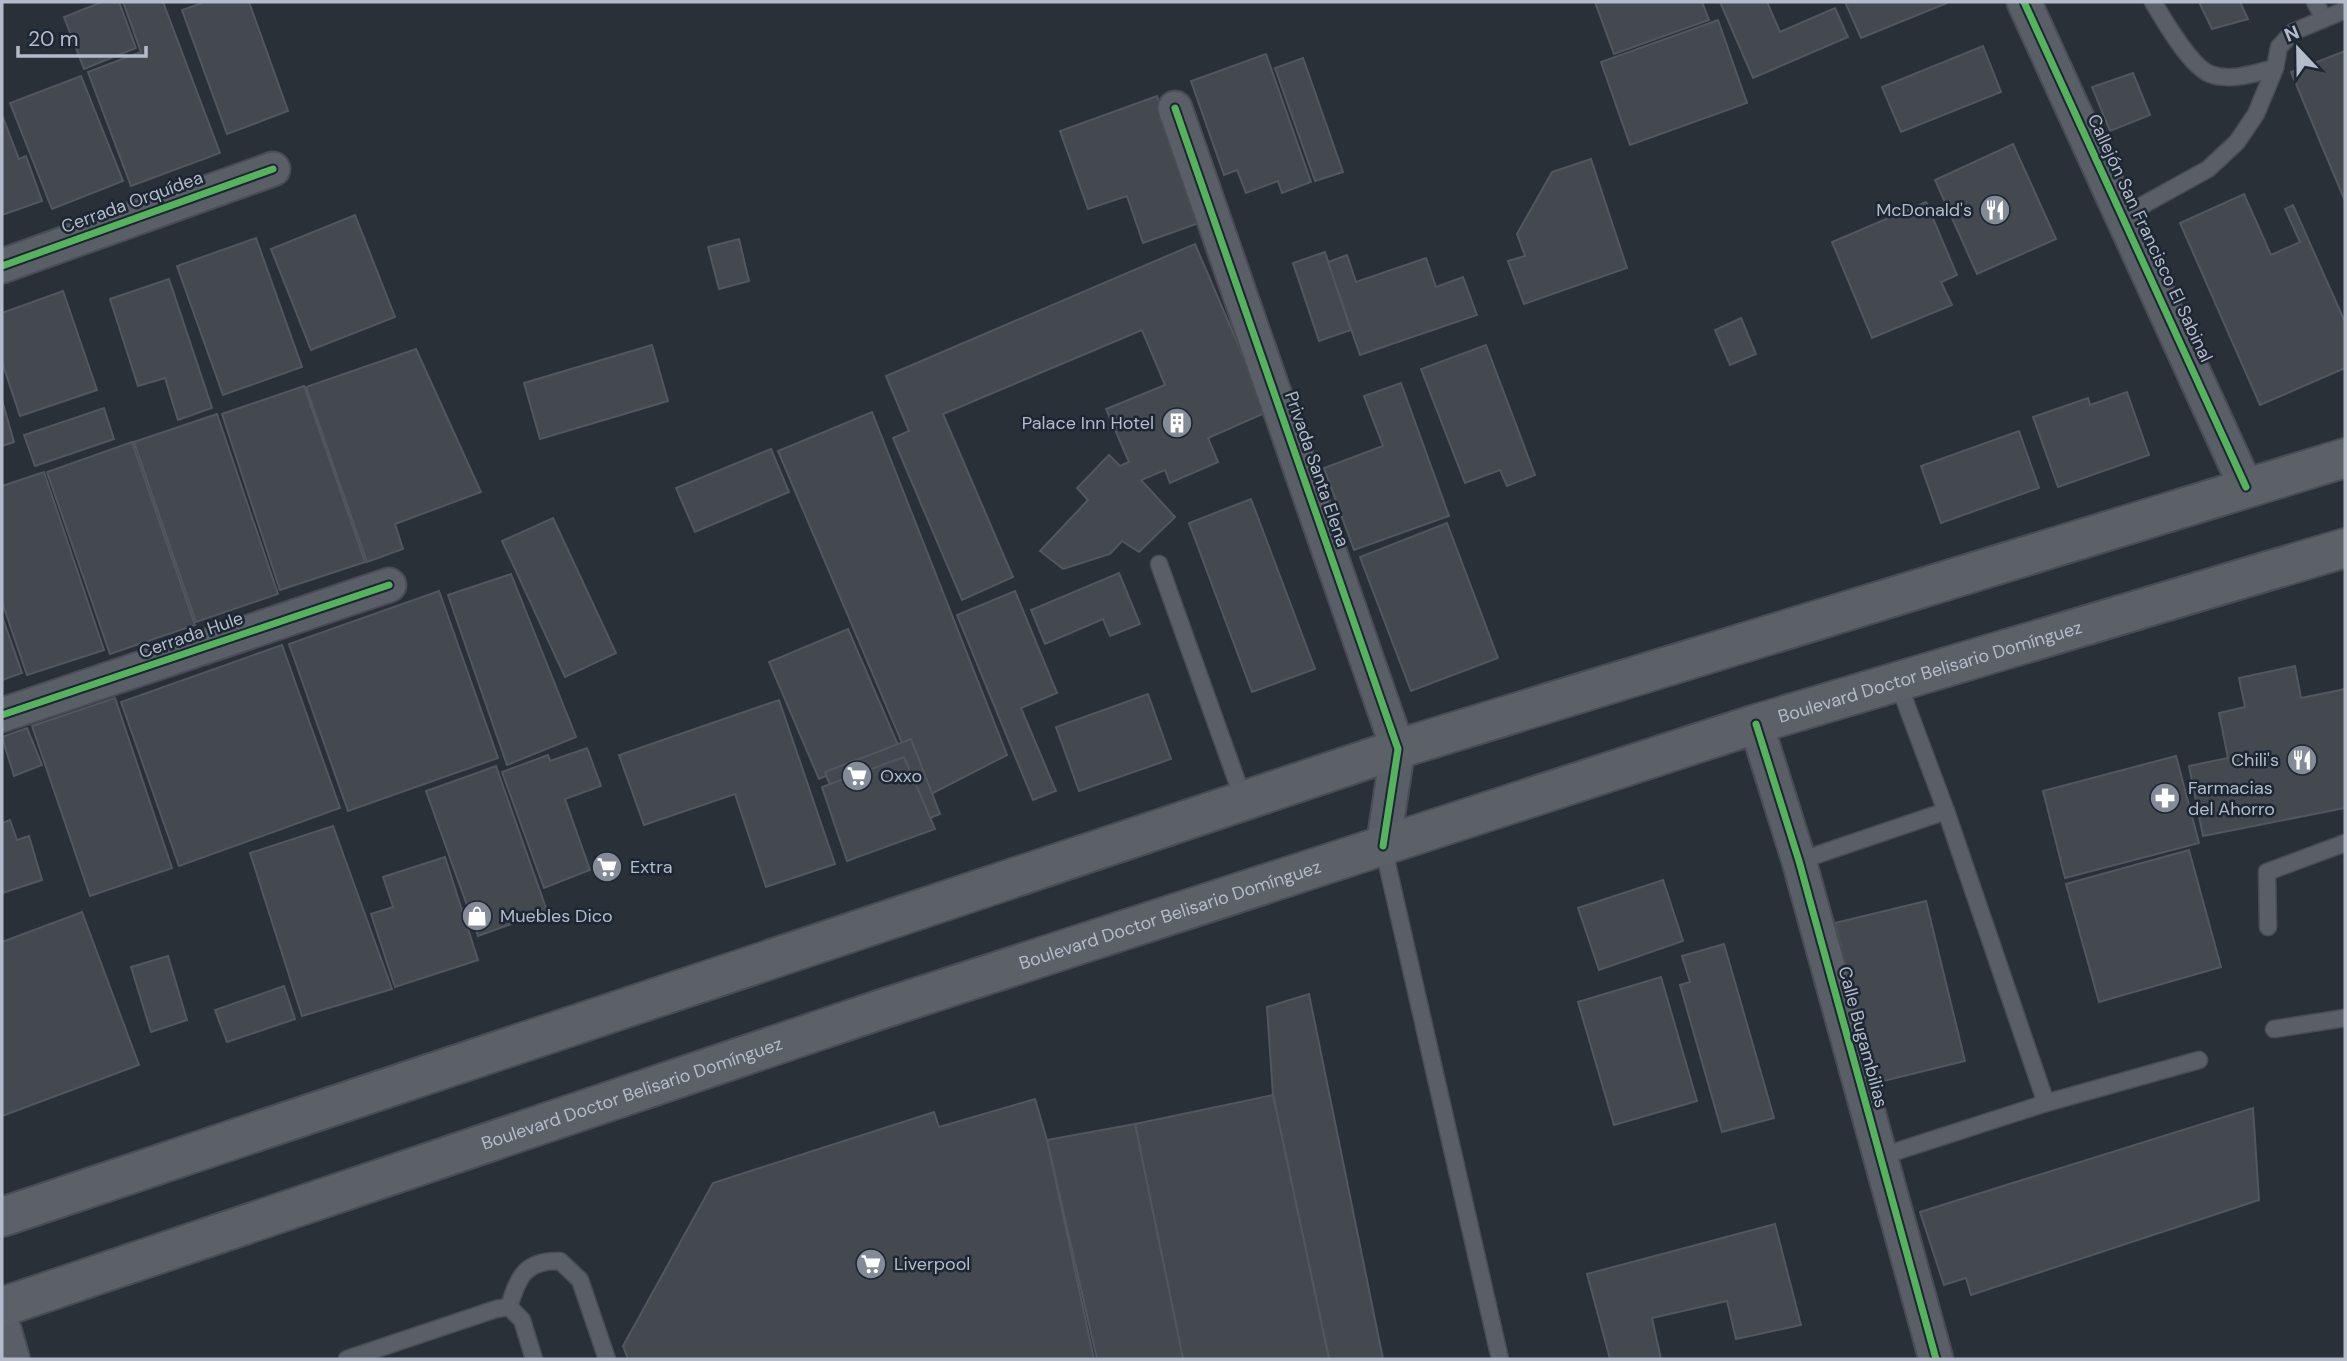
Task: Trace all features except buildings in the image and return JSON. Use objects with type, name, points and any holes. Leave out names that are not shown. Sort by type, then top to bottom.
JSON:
[{"type":"main road","points":[[2,1217],[1398,749],[2345,458]]},
{"type":"main road","name":"Boulevard Doctor Belisario Domínguez","points":[[2,1307],[858,1016],[1756,724],[2345,548]]},
{"type":"street","name":"Callejón San Francisco El Sabinal","points":[[2024,2],[2246,487]]},
{"type":"street","name":"Privada Santa Elena","points":[[1175,108],[1398,749],[1383,846]]},
{"type":"street","name":"Cerrada Orquídea","points":[[2,266],[273,169]]},
{"type":"street","name":"Cerrada Hule","points":[[2,715],[389,585]]},
{"type":"street","name":"Calle Bugambilias","points":[[1756,724],[1799,861],[1936,1359]]},
{"type":"street","points":[[2,1331],[10,1359]]},
{"type":"lane","points":[[2153,2],[2179,44],[2209,74],[2234,77],[2275,68]]},
{"type":"lane","points":[[2315,2],[2323,18]]},
{"type":"lane","points":[[2123,216],[2208,169],[2237,142],[2256,114],[2275,68],[2279,47],[2293,32],[2345,10]]},
{"type":"lane","points":[[1159,564],[1244,802]]},
{"type":"lane","points":[[1897,680],[1946,811],[2046,1103]]},
{"type":"lane","points":[[1799,861],[1946,811]]},
{"type":"lane","points":[[2268,927],[2267,873],[2345,843]]},
{"type":"lane","points":[[1383,846],[1500,1359]]},
{"type":"lane","points":[[2274,1029],[2345,1018]]},
{"type":"lane","points":[[1879,1157],[2046,1103],[2199,1060]]},
{"type":"lane","points":[[509,1307],[517,1281],[525,1271],[546,1261],[560,1261],[580,1280],[607,1359]]},
{"type":"lane","points":[[347,1359],[509,1307]]},
{"type":"lane","points":[[509,1307],[522,1320],[534,1359]]},
{"type":"cycle path","points":[[2024,2],[2246,487]]},
{"type":"cycle path","points":[[1175,108],[1398,749],[1383,846]]},
{"type":"cycle path","points":[[2,266],[273,169]]},
{"type":"cycle path","points":[[2,715],[389,585]]},
{"type":"cycle path","points":[[1756,724],[1799,861],[1936,1359]]},
{"type":"place","name":"McDonald's","points":[[1995,210]]},
{"type":"place","name":"Palace Inn Hotel","points":[[1177,423]]},
{"type":"place","name":"Chili's","points":[[2302,760]]},
{"type":"place","name":"Oxxo","points":[[857,776]]},
{"type":"place","name":"Farmacias del Ahorro","points":[[2165,798]]},
{"type":"place","name":"Extra","points":[[607,867]]},
{"type":"place","name":"Muebles Dico","points":[[477,916]]},
{"type":"place","name":"Liverpool","points":[[871,1264]]}]
